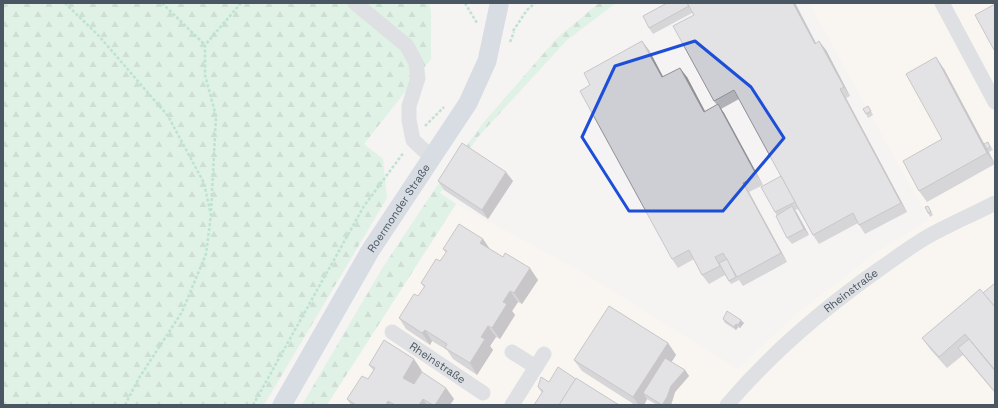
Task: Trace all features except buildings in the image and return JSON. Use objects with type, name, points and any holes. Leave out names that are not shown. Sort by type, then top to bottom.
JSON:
[{"type":"main road","name":"Roermonder Straße","points":[[282,405],[370,251],[431,157],[468,104],[487,61],[500,4]]},
{"type":"street","points":[[355,3],[407,46],[416,63],[418,78],[409,106],[409,120],[413,140],[431,157]]},
{"type":"street","points":[[942,3],[995,102]]},
{"type":"street","name":"Rheinstraße","points":[[726,405],[753,374],[776,351],[819,313],[849,290],[926,237],[995,203]]},
{"type":"street","name":"Rheinstraße","points":[[392,332],[483,393]]},
{"type":"street","points":[[512,352],[536,367]]},
{"type":"street","points":[[512,405],[544,354]]},
{"type":"path","points":[[65,3],[99,36],[168,116],[204,183],[211,215]]},
{"type":"path","points":[[125,405],[139,378],[182,312],[206,254],[211,215],[216,116],[205,75],[204,45],[162,3]]},
{"type":"path","points":[[204,45],[241,3]]},
{"type":"path","points":[[253,405],[364,206],[413,140],[445,106]]},
{"type":"highlighted area","points":[[695,41],[751,87],[784,138],[723,211],[629,211],[582,137],[615,66]]},
{"type":"shaded area","points":[[809,3],[995,3],[995,405],[327,405],[456,204],[584,273],[738,369],[795,315],[875,253],[929,220]]},
{"type":"green space","points":[[3,3],[429,3],[431,11],[431,59],[364,144],[383,159],[387,198],[264,405],[3,405]]},
{"type":"green space","points":[[599,3],[616,3],[567,40],[477,138],[440,193],[456,204],[327,405],[302,405],[383,267],[439,183],[484,122],[557,38]]}]
